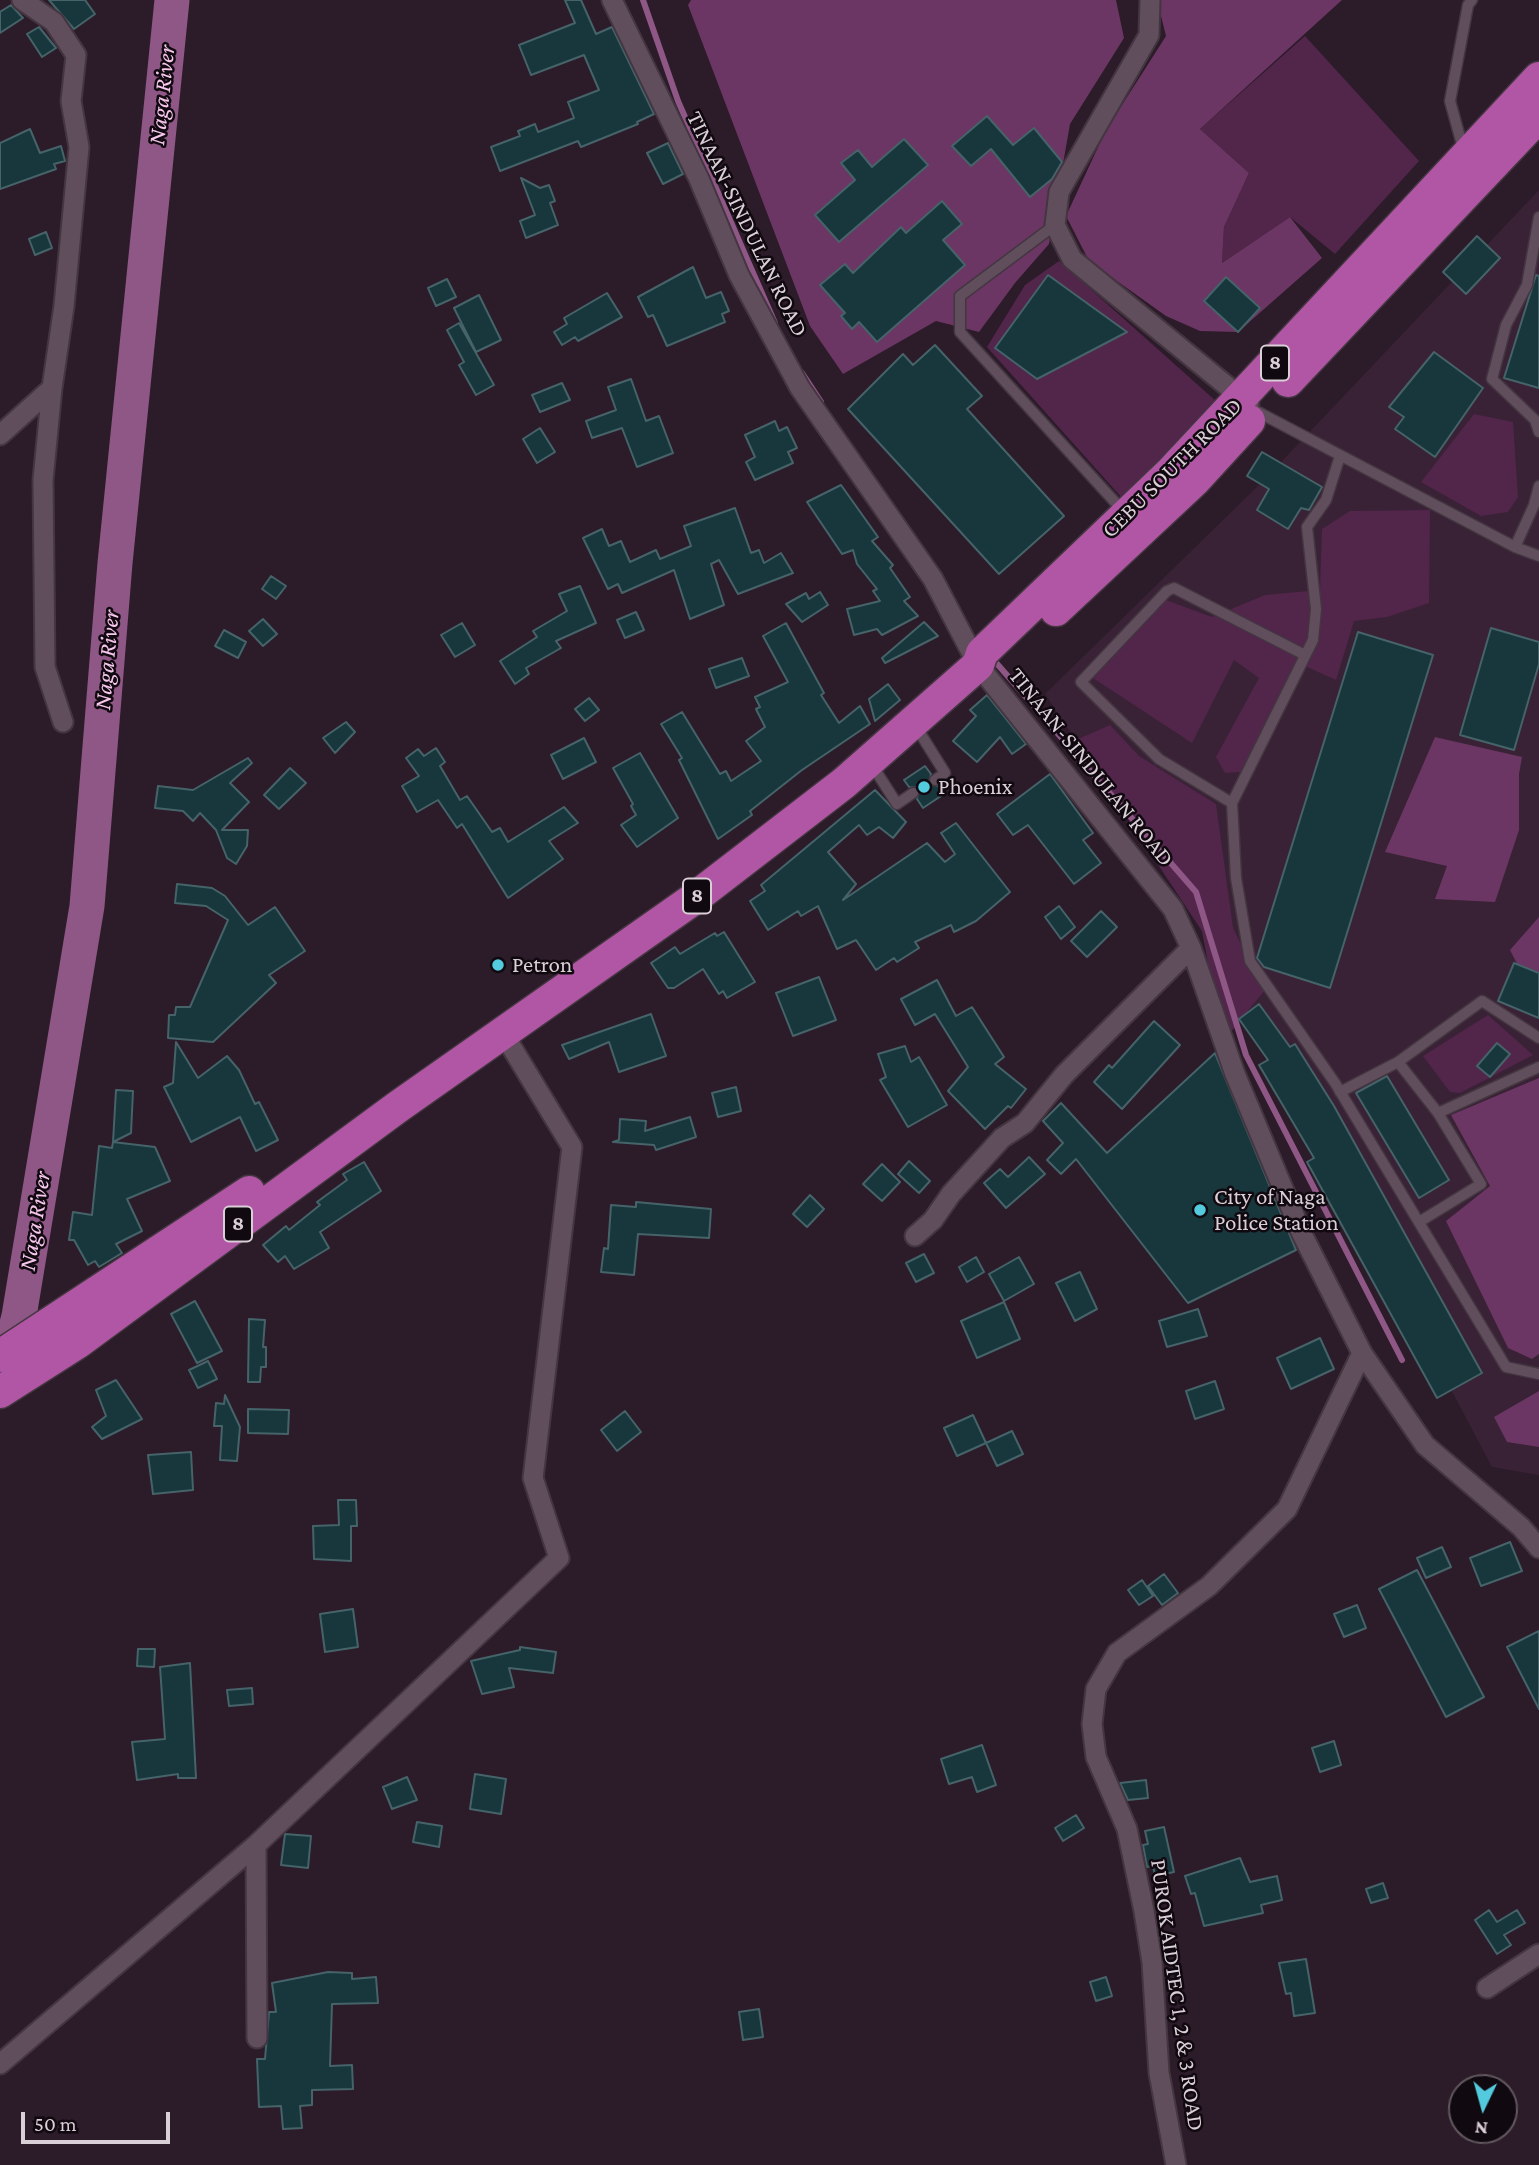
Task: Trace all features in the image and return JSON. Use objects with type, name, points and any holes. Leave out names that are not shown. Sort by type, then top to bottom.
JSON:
[{"type":"highway","name":"CEBU SOUTH ROAD","points":[[0,1392],[77,1343],[399,1106],[692,900],[870,761],[992,654],[1144,529],[1250,405],[1475,166],[1539,78]]},
{"type":"highway","name":"CEBU SOUTH ROAD","points":[[1475,166],[1539,116]]},
{"type":"highway","name":"CEBU SOUTH ROAD","points":[[992,654],[1126,514],[1250,405]]},
{"type":"highway","name":"CEBU SOUTH ROAD","points":[[0,1356],[240,1197],[399,1106]]},
{"type":"street","points":[[22,0],[54,22],[76,55],[71,101],[79,147],[64,306],[43,480],[45,667],[64,722]]},
{"type":"street","name":"TINAAN-SINDULAN ROAD","points":[[612,0],[699,179],[739,275],[800,388],[933,579],[992,654],[1172,908],[1191,948],[1235,1074],[1302,1234],[1362,1353],[1424,1445],[1521,1527],[1539,1548]]},
{"type":"street","points":[[1150,0],[1149,35],[1059,192],[1055,225],[1072,259],[1250,405]]},
{"type":"street","points":[[0,435],[52,388]]},
{"type":"street","points":[[915,1236],[933,1220],[951,1194],[1002,1138],[1025,1123],[1064,1075],[1191,948]]},
{"type":"street","points":[[0,2064],[256,1844],[559,1558],[533,1478],[572,1147],[503,1033]]},
{"type":"street","name":"PUROK AIDTEC 1, 2 & 3 ROAD","points":[[1176,2165],[1159,2073],[1152,1962],[1144,1911],[1127,1829],[1096,1757],[1092,1724],[1096,1689],[1117,1653],[1209,1586],[1287,1510],[1362,1353]]},
{"type":"street","points":[[256,1844],[257,2038]]},
{"type":"street","points":[[1487,1988],[1539,1954]]},
{"type":"lane","points":[[1472,0],[1468,5],[1450,101],[1475,166]]},
{"type":"lane","points":[[1539,217],[1527,285],[1506,325],[1492,379],[1535,419],[1539,432]]},
{"type":"lane","points":[[1055,225],[960,296],[960,332],[1126,514]]},
{"type":"lane","points":[[1250,405],[1340,456],[1515,547],[1537,554]]},
{"type":"lane","points":[[1340,456],[1326,500],[1307,527],[1315,609],[1313,640],[1232,803],[1236,878],[1250,961],[1340,1092],[1506,1367],[1539,1374]]},
{"type":"lane","points":[[1515,547],[1534,505],[1539,486]]},
{"type":"lane","points":[[1232,803],[1158,759],[1082,682],[1167,591],[1174,588],[1305,655]]},
{"type":"lane","points":[[913,722],[945,773],[935,780]]},
{"type":"lane","points":[[870,761],[897,804],[913,793]]},
{"type":"lane","points":[[1340,1092],[1398,1062],[1482,1001],[1539,1038]]},
{"type":"lane","points":[[1398,1062],[1438,1113],[1481,1184],[1419,1222]]},
{"type":"lane","points":[[1438,1113],[1539,1067]]},
{"type":"shaded area","points":[[691,0],[1116,0],[1124,38],[1070,124],[1049,244],[1015,283],[979,332],[936,321],[843,374],[810,326],[688,5]]},
{"type":"shaded area","points":[[1157,0],[1342,0],[1200,129],[1249,173],[1224,227],[1222,263],[1290,217],[1322,258],[1238,332],[1200,331],[1166,316],[1089,261],[1066,216],[1106,130],[1166,36]]},
{"type":"shaded area","points":[[1305,36],[1419,161],[1335,254],[1290,217],[1222,263],[1224,227],[1249,173],[1200,129]]},
{"type":"shaded area","points":[[1539,190],[1539,1475],[1492,1467],[1236,983],[1045,694],[1265,479]]},
{"type":"shaded area","points":[[1059,261],[1217,402],[1122,498],[987,347],[1025,285]]},
{"type":"shaded area","points":[[1474,414],[1513,422],[1518,497],[1508,512],[1481,516],[1421,482]]},
{"type":"shaded area","points":[[1430,510],[1429,603],[1387,617],[1354,621],[1336,680],[1296,662],[1255,771],[1225,773],[1216,757],[1259,678],[1234,660],[1192,743],[1093,678],[1166,600],[1212,617],[1265,595],[1320,590],[1322,529],[1350,511]]},
{"type":"shaded area","points":[[1110,725],[1139,756],[1216,804],[1233,928],[1264,991],[1230,1033],[1211,980],[1202,931],[1076,740]]},
{"type":"shaded area","points":[[1435,737],[1522,757],[1519,774],[1519,830],[1495,902],[1435,899],[1447,866],[1385,852]]},
{"type":"shaded area","points":[[1539,917],[1539,1007],[1510,950]]},
{"type":"shaded area","points":[[1488,1015],[1533,1055],[1460,1093],[1450,1092],[1423,1056]]},
{"type":"shaded area","points":[[1539,1078],[1539,1354],[1532,1359],[1508,1348],[1446,1221],[1490,1186],[1451,1115]]},
{"type":"shaded area","points":[[1539,1391],[1539,1447],[1507,1442],[1494,1417]]},
{"type":"building","points":[[49,0],[85,0],[95,14],[74,29]]},
{"type":"building","points":[[565,0],[581,0],[596,34],[612,27],[654,114],[637,122],[638,124],[581,147],[578,141],[500,171],[491,147],[520,136],[518,131],[535,124],[538,132],[574,118],[568,102],[599,90],[584,55],[531,75],[519,45],[575,23]]},
{"type":"building","points":[[11,5],[23,18],[0,33],[0,12]]},
{"type":"building","points":[[39,27],[56,48],[42,57],[27,34]]},
{"type":"building","points":[[987,116],[1013,145],[1034,128],[1062,162],[1052,179],[1030,197],[991,149],[971,166],[952,146]]},
{"type":"building","points":[[30,129],[40,153],[61,146],[65,161],[54,164],[56,169],[0,189],[0,143]]},
{"type":"building","points":[[904,139],[928,165],[839,242],[815,215],[855,180],[841,163],[858,150],[872,167]]},
{"type":"building","points":[[668,143],[683,174],[663,184],[647,153]]},
{"type":"building","points":[[521,178],[540,188],[549,185],[555,201],[550,203],[558,225],[526,238],[520,221],[535,215]]},
{"type":"building","points":[[942,201],[962,224],[943,240],[965,265],[877,342],[859,322],[852,329],[841,316],[845,313],[820,285],[845,264],[853,273],[901,227],[906,233]]},
{"type":"building","points":[[46,232],[52,248],[35,255],[29,239]]},
{"type":"building","points":[[1477,236],[1500,258],[1466,294],[1443,272]]},
{"type":"building","points":[[693,267],[706,298],[721,292],[729,311],[722,314],[725,322],[667,346],[653,315],[648,317],[638,297]]},
{"type":"building","points":[[1048,275],[1127,332],[1037,379],[995,348]]},
{"type":"building","points":[[1536,275],[1539,276],[1539,388],[1504,378]]},
{"type":"building","points":[[1226,277],[1260,308],[1238,332],[1204,301]]},
{"type":"building","points":[[447,279],[456,297],[436,306],[428,288]]},
{"type":"building","points":[[607,293],[622,317],[578,341],[575,337],[562,345],[554,332],[567,324],[564,318]]},
{"type":"building","points":[[479,295],[501,340],[476,352],[454,308]]},
{"type":"building","points":[[459,323],[494,385],[476,395],[459,365],[464,362],[447,330]]},
{"type":"building","points":[[935,345],[982,396],[967,409],[1064,516],[999,574],[848,409],[903,354],[913,365]]},
{"type":"building","points":[[1434,352],[1483,388],[1435,457],[1395,429],[1404,417],[1389,407]]},
{"type":"building","points":[[631,379],[646,421],[659,416],[673,453],[637,467],[622,428],[592,438],[586,421],[616,410],[608,387]]},
{"type":"building","points":[[562,383],[570,400],[540,412],[532,395]]},
{"type":"building","points":[[775,421],[779,431],[787,427],[797,448],[788,452],[793,463],[755,480],[746,462],[755,457],[745,435]]},
{"type":"building","points":[[540,428],[555,452],[537,463],[523,439]]},
{"type":"building","points":[[1262,452],[1322,487],[1309,510],[1301,508],[1288,529],[1257,510],[1269,489],[1247,476]]},
{"type":"building","points":[[841,485],[878,537],[872,541],[893,565],[890,568],[910,597],[904,601],[918,616],[882,635],[877,629],[854,635],[847,609],[880,601],[873,591],[877,589],[857,564],[853,550],[842,554],[807,502]]},
{"type":"building","points":[[735,508],[751,553],[759,550],[764,563],[781,553],[793,573],[738,594],[719,560],[711,564],[724,605],[690,619],[674,570],[622,593],[618,584],[608,589],[583,538],[602,529],[609,546],[621,541],[630,562],[656,550],[660,559],[691,546],[684,526]]},
{"type":"building","points":[[271,576],[286,586],[276,599],[262,589]]},
{"type":"building","points":[[580,586],[596,623],[556,641],[561,648],[526,668],[529,674],[515,684],[500,661],[537,637],[533,631],[567,611],[559,594]]},
{"type":"building","points":[[820,592],[828,605],[802,622],[786,604],[806,593],[809,599]]},
{"type":"building","points":[[636,612],[644,630],[625,638],[617,620]]},
{"type":"building","points":[[263,619],[277,634],[263,646],[249,631]]},
{"type":"building","points":[[924,622],[938,636],[885,663],[882,658]]},
{"type":"building","points":[[462,623],[475,645],[455,657],[441,635]]},
{"type":"building","points":[[786,623],[824,693],[821,695],[839,723],[860,706],[870,724],[802,770],[750,811],[752,815],[718,839],[679,760],[682,758],[661,724],[682,712],[720,774],[726,771],[731,781],[761,761],[746,741],[765,727],[756,709],[760,707],[755,697],[788,682],[763,636]]},
{"type":"building","points":[[1491,628],[1539,642],[1539,664],[1514,750],[1460,735]]},
{"type":"building","points":[[224,630],[246,642],[238,658],[215,646]]},
{"type":"building","points":[[1358,632],[1433,655],[1330,988],[1264,967],[1257,958]]},
{"type":"building","points":[[742,658],[749,676],[716,688],[709,669]]},
{"type":"building","points":[[888,684],[900,700],[875,721],[869,699]]},
{"type":"building","points":[[987,695],[1026,744],[1012,754],[1000,737],[977,762],[953,741],[976,716],[970,710]]},
{"type":"building","points":[[589,698],[599,710],[585,721],[575,709]]},
{"type":"building","points":[[346,722],[355,732],[335,753],[323,738]]},
{"type":"building","points":[[584,738],[596,762],[563,779],[551,755]]},
{"type":"building","points":[[436,748],[445,762],[440,766],[460,800],[467,796],[492,832],[500,828],[508,842],[564,807],[578,823],[549,841],[563,859],[508,898],[462,824],[457,828],[438,800],[417,812],[402,786],[419,776],[406,758],[418,749],[424,756]]},
{"type":"building","points":[[640,753],[678,818],[637,847],[621,825],[636,815],[631,806],[633,804],[613,768]]},
{"type":"building","points":[[248,758],[252,763],[230,783],[249,802],[222,830],[248,830],[247,846],[236,864],[227,858],[216,830],[200,813],[193,821],[183,811],[155,808],[158,786],[193,790]]},
{"type":"building","name":"Phoenix","points":[[925,766],[931,774],[929,784],[939,786],[944,794],[923,808],[917,799],[919,788],[909,787],[904,780]]},
{"type":"building","points":[[290,768],[306,783],[279,809],[264,795]]},
{"type":"building","points":[[1050,774],[1093,833],[1083,840],[1101,863],[1074,884],[1028,825],[1013,835],[997,814]]},
{"type":"building","points":[[875,790],[906,822],[893,838],[879,827],[867,835],[859,825],[828,852],[856,884],[843,900],[927,843],[945,862],[955,854],[941,833],[956,823],[1010,892],[976,921],[954,932],[951,925],[915,942],[919,948],[897,962],[894,958],[876,970],[856,940],[837,949],[818,906],[801,916],[798,911],[768,930],[750,901],[765,891],[761,885]]},
{"type":"building","points":[[177,884],[212,888],[225,896],[248,925],[275,907],[305,951],[269,975],[276,983],[213,1042],[168,1038],[169,1015],[175,1015],[176,1007],[190,1007],[228,920],[206,906],[175,903]]},
{"type":"building","points":[[1059,906],[1075,927],[1061,939],[1045,917]]},
{"type":"building","points":[[1101,911],[1117,927],[1087,957],[1071,941]]},
{"type":"building","points":[[724,932],[755,982],[727,998],[723,991],[719,994],[703,969],[674,988],[668,988],[651,963],[675,947],[680,954],[715,933],[717,936]]},
{"type":"building","points":[[1514,963],[1539,973],[1539,1018],[1498,1001]]},
{"type":"building","points":[[819,977],[836,1020],[793,1036],[776,993]]},
{"type":"building","points":[[937,980],[956,1016],[972,1007],[1004,1057],[995,1064],[1026,1089],[1011,1108],[1008,1106],[985,1129],[948,1091],[968,1067],[935,1014],[915,1025],[901,999]]},
{"type":"building","points":[[1259,1004],[1290,1047],[1295,1044],[1334,1106],[1482,1373],[1437,1398],[1307,1162],[1314,1158],[1259,1065],[1268,1060],[1239,1019]]},
{"type":"building","points":[[651,1014],[666,1056],[619,1072],[609,1042],[569,1059],[562,1045]]},
{"type":"building","points":[[1154,1021],[1180,1045],[1122,1109],[1094,1082],[1109,1065],[1112,1068]]},
{"type":"building","points":[[176,1042],[198,1078],[227,1056],[239,1070],[255,1104],[259,1102],[278,1140],[256,1151],[240,1117],[191,1142],[164,1087],[173,1083]]},
{"type":"building","points":[[1497,1043],[1510,1054],[1490,1077],[1477,1066]]},
{"type":"building","points":[[905,1046],[911,1062],[919,1057],[947,1105],[908,1127],[880,1080],[886,1077],[878,1054]]},
{"type":"building","name":"City of Naga Police Station","points":[[1215,1053],[1296,1250],[1188,1303],[1076,1159],[1061,1174],[1047,1160],[1063,1143],[1043,1121],[1061,1103],[1107,1153]]},
{"type":"building","points":[[1387,1076],[1449,1180],[1419,1198],[1356,1093]]},
{"type":"building","points":[[736,1087],[741,1111],[718,1117],[712,1093]]},
{"type":"building","points":[[116,1090],[133,1091],[131,1133],[113,1142]]},
{"type":"building","points":[[690,1117],[696,1137],[656,1150],[654,1145],[613,1142],[619,1140],[620,1119],[646,1121],[645,1131]]},
{"type":"building","points":[[113,1142],[155,1147],[170,1181],[127,1199],[142,1231],[116,1244],[122,1253],[99,1267],[95,1261],[88,1265],[74,1240],[69,1240],[73,1212],[92,1215],[99,1146],[112,1148]]},
{"type":"building","points":[[1029,1157],[1045,1174],[1006,1208],[984,1183],[1000,1169],[1008,1177]]},
{"type":"building","points":[[909,1161],[930,1181],[919,1193],[898,1174]]},
{"type":"building","points":[[364,1162],[381,1191],[320,1232],[329,1248],[294,1269],[285,1256],[278,1262],[263,1245],[286,1226],[289,1230],[320,1205],[317,1202],[347,1180],[343,1174]]},
{"type":"building","points":[[882,1164],[900,1182],[882,1201],[863,1184]]},
{"type":"building","points":[[810,1195],[824,1209],[807,1227],[793,1214]]},
{"type":"building","points":[[636,1202],[711,1209],[709,1238],[638,1234],[634,1275],[601,1272],[604,1248],[608,1249],[611,1205],[636,1207]]},
{"type":"building","points":[[924,1254],[934,1273],[916,1282],[906,1263]]},
{"type":"building","points":[[976,1257],[984,1272],[967,1282],[959,1267]]},
{"type":"building","points":[[1019,1257],[1034,1284],[1004,1301],[989,1274]]},
{"type":"building","points":[[1080,1272],[1097,1309],[1075,1321],[1056,1283]]},
{"type":"building","points":[[195,1301],[222,1351],[197,1363],[171,1314]]},
{"type":"building","points":[[1004,1302],[1020,1339],[977,1358],[961,1321]]},
{"type":"building","points":[[1198,1309],[1207,1336],[1167,1347],[1159,1321]]},
{"type":"building","points":[[249,1319],[265,1320],[263,1347],[266,1347],[266,1367],[261,1367],[260,1382],[248,1382]]},
{"type":"building","points":[[1320,1338],[1334,1369],[1291,1389],[1277,1358]]},
{"type":"building","points":[[208,1361],[217,1379],[198,1388],[189,1370]]},
{"type":"building","points":[[116,1380],[142,1419],[102,1439],[92,1427],[106,1416],[96,1390]]},
{"type":"building","points":[[1215,1381],[1224,1409],[1195,1419],[1186,1391]]},
{"type":"building","points":[[225,1395],[240,1427],[237,1461],[220,1460],[222,1426],[214,1426],[216,1403],[224,1404]]},
{"type":"building","points":[[248,1409],[289,1410],[288,1434],[248,1433]]},
{"type":"building","points":[[625,1411],[641,1432],[617,1451],[601,1430]]},
{"type":"building","points":[[973,1415],[986,1443],[957,1456],[944,1428]]},
{"type":"building","points":[[1012,1431],[1023,1454],[997,1466],[986,1443]]},
{"type":"building","points":[[191,1452],[193,1490],[153,1494],[148,1455]]},
{"type":"building","points":[[338,1500],[356,1500],[357,1526],[351,1526],[351,1561],[314,1559],[313,1526],[339,1525]]},
{"type":"building","points":[[1510,1542],[1522,1571],[1481,1586],[1470,1558]]},
{"type":"building","points":[[1442,1547],[1451,1567],[1426,1578],[1417,1558]]},
{"type":"building","points":[[1417,1570],[1484,1697],[1446,1717],[1379,1589]]},
{"type":"building","points":[[1164,1574],[1178,1593],[1162,1605],[1148,1586]]},
{"type":"building","points":[[1142,1580],[1153,1596],[1139,1605],[1128,1590]]},
{"type":"building","points":[[1357,1605],[1366,1628],[1344,1637],[1334,1614]]},
{"type":"building","points":[[353,1609],[358,1647],[325,1652],[320,1614]]},
{"type":"building","points":[[1539,1631],[1539,1709],[1507,1647]]},
{"type":"building","points":[[520,1647],[556,1652],[553,1673],[509,1668],[514,1687],[482,1694],[471,1661],[520,1650]]},
{"type":"building","points":[[138,1649],[155,1649],[154,1667],[137,1666]]},
{"type":"building","points":[[190,1663],[196,1778],[178,1778],[178,1774],[137,1780],[132,1742],[165,1739],[160,1667]]},
{"type":"building","points":[[252,1688],[253,1704],[229,1706],[227,1690]]},
{"type":"building","points":[[1334,1741],[1341,1765],[1320,1772],[1312,1748]]},
{"type":"building","points":[[982,1745],[996,1785],[977,1792],[972,1777],[949,1784],[941,1759]]},
{"type":"building","points":[[475,1774],[506,1779],[501,1814],[470,1809]]},
{"type":"building","points":[[407,1777],[417,1800],[392,1809],[383,1787]]},
{"type":"building","points":[[1146,1780],[1148,1798],[1128,1800],[1120,1783]]},
{"type":"building","points":[[1076,1815],[1084,1828],[1063,1841],[1055,1828]]},
{"type":"building","points":[[417,1822],[442,1826],[439,1847],[413,1842]]},
{"type":"building","points":[[1164,1827],[1174,1872],[1155,1876],[1153,1866],[1147,1867],[1143,1845],[1148,1844],[1145,1831]]},
{"type":"building","points":[[285,1834],[311,1836],[308,1868],[281,1865]]},
{"type":"building","points":[[1240,1858],[1250,1882],[1277,1876],[1282,1900],[1261,1905],[1263,1913],[1204,1926],[1195,1893],[1191,1894],[1185,1876]]},
{"type":"building","points":[[1383,1883],[1388,1898],[1371,1903],[1366,1889]]},
{"type":"building","points":[[1489,1910],[1497,1922],[1517,1910],[1525,1923],[1504,1935],[1511,1945],[1497,1954],[1475,1920]]},
{"type":"building","points":[[1306,1959],[1315,2013],[1294,2016],[1291,1993],[1286,1994],[1279,1963]]},
{"type":"building","points":[[328,1972],[352,1973],[352,1979],[376,1977],[378,2003],[332,2004],[330,2066],[352,2065],[353,2089],[312,2090],[312,2105],[300,2106],[302,2128],[283,2129],[281,2106],[259,2107],[257,2059],[265,2059],[269,2012],[276,2012],[272,1983]]},
{"type":"building","points":[[1106,1977],[1112,1996],[1096,2001],[1090,1982]]},
{"type":"building","points":[[759,2009],[763,2037],[743,2040],[739,2012]]},
{"type":"waterway","name":"Naga River","points":[[5,1372],[19,1316],[87,906],[115,563],[172,0]]},
{"type":"waterway","points":[[643,0],[678,101],[775,323]]},
{"type":"waterway","points":[[802,373],[821,402]]},
{"type":"waterway","points":[[992,658],[1196,892],[1246,1055],[1402,1360]]},
{"type":"place","name":"Phoenix","points":[[924,787]]},
{"type":"place","name":"Petron","points":[[498,965]]},
{"type":"place","name":"City of Naga Police Station","points":[[1200,1210]]}]
